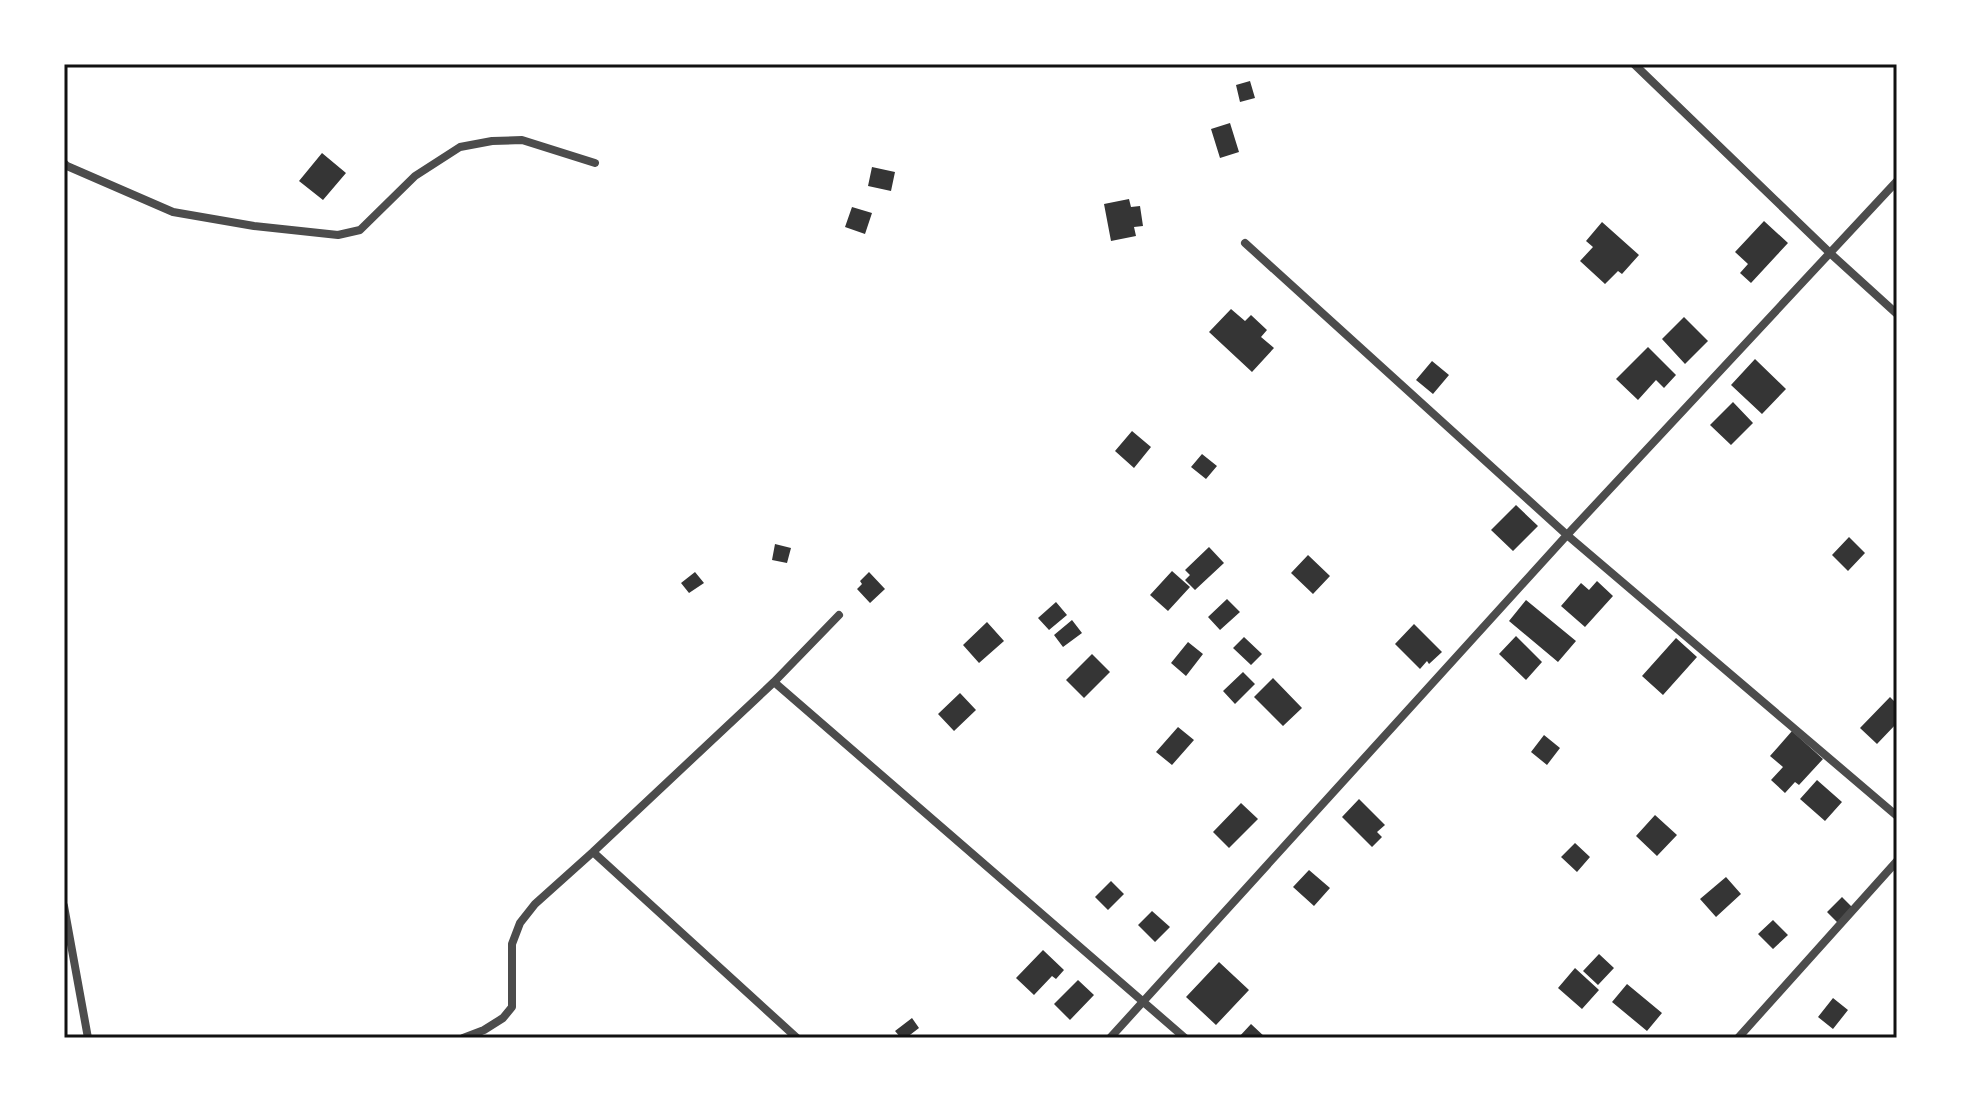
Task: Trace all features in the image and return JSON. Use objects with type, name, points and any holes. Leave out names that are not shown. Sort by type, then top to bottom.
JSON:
[{"type":"street","points":[[1634,64],[1897,314]]},
{"type":"street","points":[[64,163],[173,212],[254,226],[338,235],[360,230],[415,176],[460,147],[522,140],[595,163]]},
{"type":"street","points":[[1110,1038],[1567,535],[1897,181]]},
{"type":"street","points":[[1245,243],[1567,535],[1897,816]]},
{"type":"street","points":[[463,1038],[503,1018],[512,1007],[512,944],[520,923],[535,904],[774,682],[839,615]]},
{"type":"street","points":[[774,682],[1185,1038]]},
{"type":"street","points":[[593,852],[797,1038]]},
{"type":"street","points":[[1738,1038],[1897,861]]},
{"type":"street","points":[[64,906],[88,1038]]},
{"type":"building","points":[[1250,81],[1255,98],[1240,102],[1236,85]]},
{"type":"building","points":[[1230,123],[1239,152],[1220,158],[1211,129]]},
{"type":"building","points":[[322,153],[346,173],[323,200],[299,181]]},
{"type":"building","points":[[872,167],[895,172],[891,191],[868,186]]},
{"type":"building","points":[[1129,199],[1131,207],[1140,206],[1143,226],[1134,227],[1136,236],[1111,241],[1104,204]]},
{"type":"building","points":[[852,207],[872,213],[865,234],[845,227]]},
{"type":"building","points":[[1764,221],[1788,243],[1751,283],[1740,273],[1748,264],[1735,252]]},
{"type":"building","points":[[1602,222],[1639,255],[1622,274],[1618,271],[1605,284],[1580,261],[1593,247],[1586,241]]},
{"type":"building","points":[[1231,309],[1245,321],[1251,315],[1267,330],[1261,337],[1274,348],[1252,372],[1209,332]]},
{"type":"building","points":[[1684,317],[1708,341],[1685,364],[1662,339]]},
{"type":"building","points":[[1648,347],[1676,375],[1664,388],[1656,380],[1638,400],[1616,379]]},
{"type":"building","points":[[1755,359],[1786,389],[1762,414],[1731,385]]},
{"type":"building","points":[[1432,361],[1449,375],[1433,394],[1416,380]]},
{"type":"building","points":[[1733,402],[1753,423],[1731,445],[1710,425]]},
{"type":"building","points":[[1132,431],[1151,447],[1134,468],[1115,451]]},
{"type":"building","points":[[1202,454],[1217,466],[1206,479],[1191,467]]},
{"type":"building","points":[[1516,505],[1538,526],[1513,551],[1491,530]]},
{"type":"building","points":[[1849,537],[1865,553],[1848,571],[1832,555]]},
{"type":"building","points":[[775,544],[791,548],[787,563],[772,560]]},
{"type":"building","points":[[1209,547],[1224,563],[1195,590],[1185,580],[1190,575],[1185,570]]},
{"type":"building","points":[[1308,555],[1330,576],[1313,594],[1291,573]]},
{"type":"building","points":[[1172,571],[1190,587],[1168,611],[1150,595]]},
{"type":"building","points":[[695,572],[704,583],[689,593],[681,583]]},
{"type":"building","points":[[869,572],[885,589],[870,603],[857,589]]},
{"type":"building","points":[[1597,581],[1613,596],[1585,627],[1561,606],[1581,583],[1589,590]]},
{"type":"building","points":[[1227,599],[1240,612],[1220,630],[1208,617]]},
{"type":"building","points":[[1526,600],[1576,641],[1558,662],[1509,621]]},
{"type":"building","points":[[1056,602],[1067,615],[1049,630],[1038,618]]},
{"type":"building","points":[[1072,620],[1082,633],[1063,647],[1054,635]]},
{"type":"building","points":[[987,622],[1004,641],[979,663],[963,645]]},
{"type":"building","points":[[1414,624],[1442,652],[1420,669],[1395,644]]},
{"type":"building","points":[[1516,636],[1542,662],[1526,680],[1499,654]]},
{"type":"building","points":[[1244,637],[1262,654],[1251,665],[1233,648]]},
{"type":"building","points":[[1676,638],[1697,657],[1663,695],[1642,676]]},
{"type":"building","points":[[1188,642],[1203,654],[1186,676],[1171,663]]},
{"type":"building","points":[[1092,654],[1110,672],[1084,698],[1066,680]]},
{"type":"building","points":[[1243,672],[1255,684],[1235,704],[1223,691]]},
{"type":"building","points":[[1273,678],[1302,708],[1283,726],[1254,697]]},
{"type":"building","points":[[960,693],[976,710],[954,731],[938,714]]},
{"type":"building","points":[[1890,697],[1897,704],[1897,723],[1877,744],[1860,728]]},
{"type":"building","points":[[1178,727],[1194,740],[1172,765],[1156,752]]},
{"type":"building","points":[[1792,731],[1823,759],[1799,785],[1795,782],[1785,793],[1771,780],[1783,767],[1770,756]]},
{"type":"building","points":[[1544,735],[1560,748],[1547,765],[1531,752]]},
{"type":"building","points":[[1817,780],[1842,802],[1825,821],[1800,799]]},
{"type":"building","points":[[1359,799],[1385,825],[1377,832],[1382,837],[1372,847],[1342,817]]},
{"type":"building","points":[[1241,803],[1258,819],[1229,848],[1213,832]]},
{"type":"building","points":[[1655,815],[1677,835],[1657,856],[1636,836]]},
{"type":"building","points":[[1575,843],[1590,857],[1577,872],[1561,857]]},
{"type":"building","points":[[1309,870],[1330,888],[1314,906],[1293,887]]},
{"type":"building","points":[[1726,877],[1741,894],[1716,917],[1700,899]]},
{"type":"building","points":[[1111,881],[1124,894],[1108,910],[1095,897]]},
{"type":"building","points":[[1842,897],[1853,908],[1838,923],[1827,912]]},
{"type":"building","points":[[1152,911],[1170,927],[1155,942],[1138,925]]},
{"type":"building","points":[[1773,920],[1788,935],[1773,949],[1758,934]]},
{"type":"building","points":[[1043,950],[1064,970],[1056,979],[1052,976],[1034,995],[1016,978]]},
{"type":"building","points":[[1599,954],[1614,968],[1598,985],[1583,971]]},
{"type":"building","points":[[1219,962],[1249,990],[1216,1025],[1186,997]]},
{"type":"building","points":[[1575,968],[1599,990],[1582,1009],[1558,988]]},
{"type":"building","points":[[1078,980],[1094,995],[1070,1020],[1054,1004]]},
{"type":"building","points":[[1627,984],[1662,1013],[1647,1031],[1612,1002]]},
{"type":"building","points":[[1833,998],[1848,1010],[1833,1029],[1818,1017]]},
{"type":"building","points":[[912,1018],[919,1028],[906,1038],[901,1038],[895,1031]]},
{"type":"building","points":[[1251,1024],[1266,1038],[1238,1038]]}]
